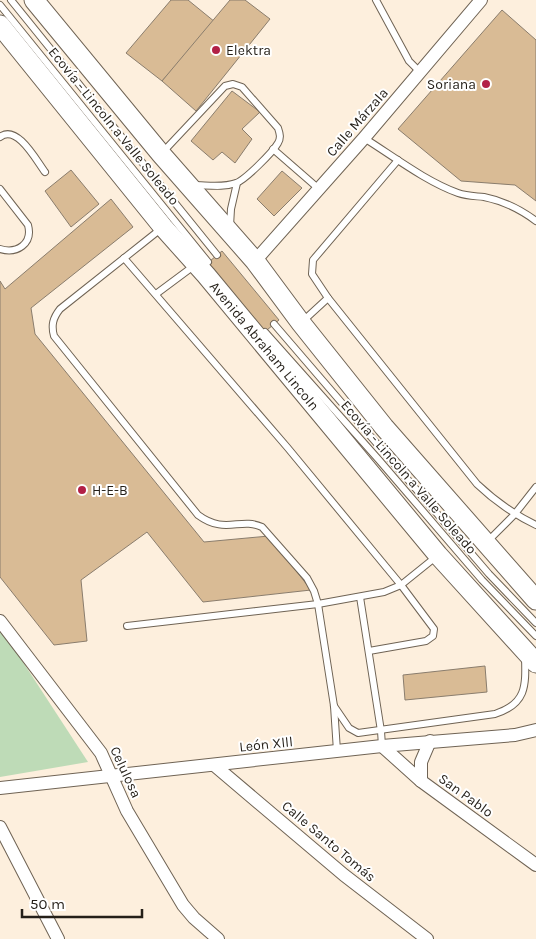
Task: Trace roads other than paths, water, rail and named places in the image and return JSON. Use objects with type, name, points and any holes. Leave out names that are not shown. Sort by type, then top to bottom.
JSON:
[{"type":"main road","points":[[34,0],[161,154],[255,261],[301,323],[384,427],[536,600]]},
{"type":"main road","name":"Avenida Abraham Lincoln","points":[[1,28],[163,227],[202,263],[438,555],[532,650]]},
{"type":"street","name":"Calle Márzala","points":[[255,261],[364,138],[481,0]]},
{"type":"street","name":"Celulosa","points":[[0,621],[92,739],[112,775],[120,797],[173,890],[194,918],[218,939]]},
{"type":"street","name":"León Xlll","points":[[0,788],[382,746],[515,734],[536,730]]},
{"type":"street","points":[[421,781],[421,762],[430,742]]},
{"type":"street","name":"San Pablo","points":[[382,746],[421,781],[536,865]]},
{"type":"street","name":"Calle Santo Tomás","points":[[214,765],[344,875],[427,939]]},
{"type":"street","points":[[0,827],[58,939]]},
{"type":"lane","points":[[11,0],[217,255]]},
{"type":"lane","points":[[376,0],[409,61],[420,72]]},
{"type":"lane","name":"Ecovía - Lincoln a Valle Soleado","points":[[0,5],[202,263]]},
{"type":"lane","points":[[161,154],[225,86],[233,84],[242,87],[278,128],[280,138],[274,149],[246,178],[237,183],[218,186],[187,184]]},
{"type":"lane","points":[[0,137],[10,134],[19,138],[46,172]]},
{"type":"lane","points":[[364,138],[447,188],[459,193],[502,201],[536,221]]},
{"type":"lane","points":[[274,149],[319,189]]},
{"type":"lane","points":[[398,160],[313,260],[312,274],[328,298],[477,484],[514,515],[536,526]]},
{"type":"lane","points":[[230,232],[231,209],[237,183]]},
{"type":"lane","points":[[0,189],[30,230],[27,241],[18,248],[12,251],[0,248]]},
{"type":"lane","points":[[163,227],[60,309],[52,323],[54,336],[198,515],[212,524],[222,526],[253,524],[262,528],[307,578],[318,604],[334,706],[337,751]]},
{"type":"lane","points":[[124,258],[287,447],[401,585],[432,626],[433,636],[426,641],[369,651]]},
{"type":"lane","points":[[156,294],[202,263]]},
{"type":"lane","points":[[301,323],[328,298]]},
{"type":"lane","points":[[274,324],[489,574],[536,622]]},
{"type":"lane","name":"Ecovía - Lincoln a Valle Soleado","points":[[265,332],[379,460],[482,580],[532,650]]},
{"type":"lane","points":[[486,544],[514,515],[536,487]]},
{"type":"lane","points":[[127,626],[318,604],[384,592],[401,585],[438,555]]},
{"type":"lane","points":[[360,597],[382,746]]},
{"type":"lane","points":[[334,706],[354,731],[358,733],[495,714],[512,707],[519,700],[524,690],[532,650]]},
{"type":"place","name":"Elektra","points":[[216,50]]},
{"type":"place","name":"Soriana","points":[[486,84]]},
{"type":"place","name":"H-E-B","points":[[82,490]]}]
